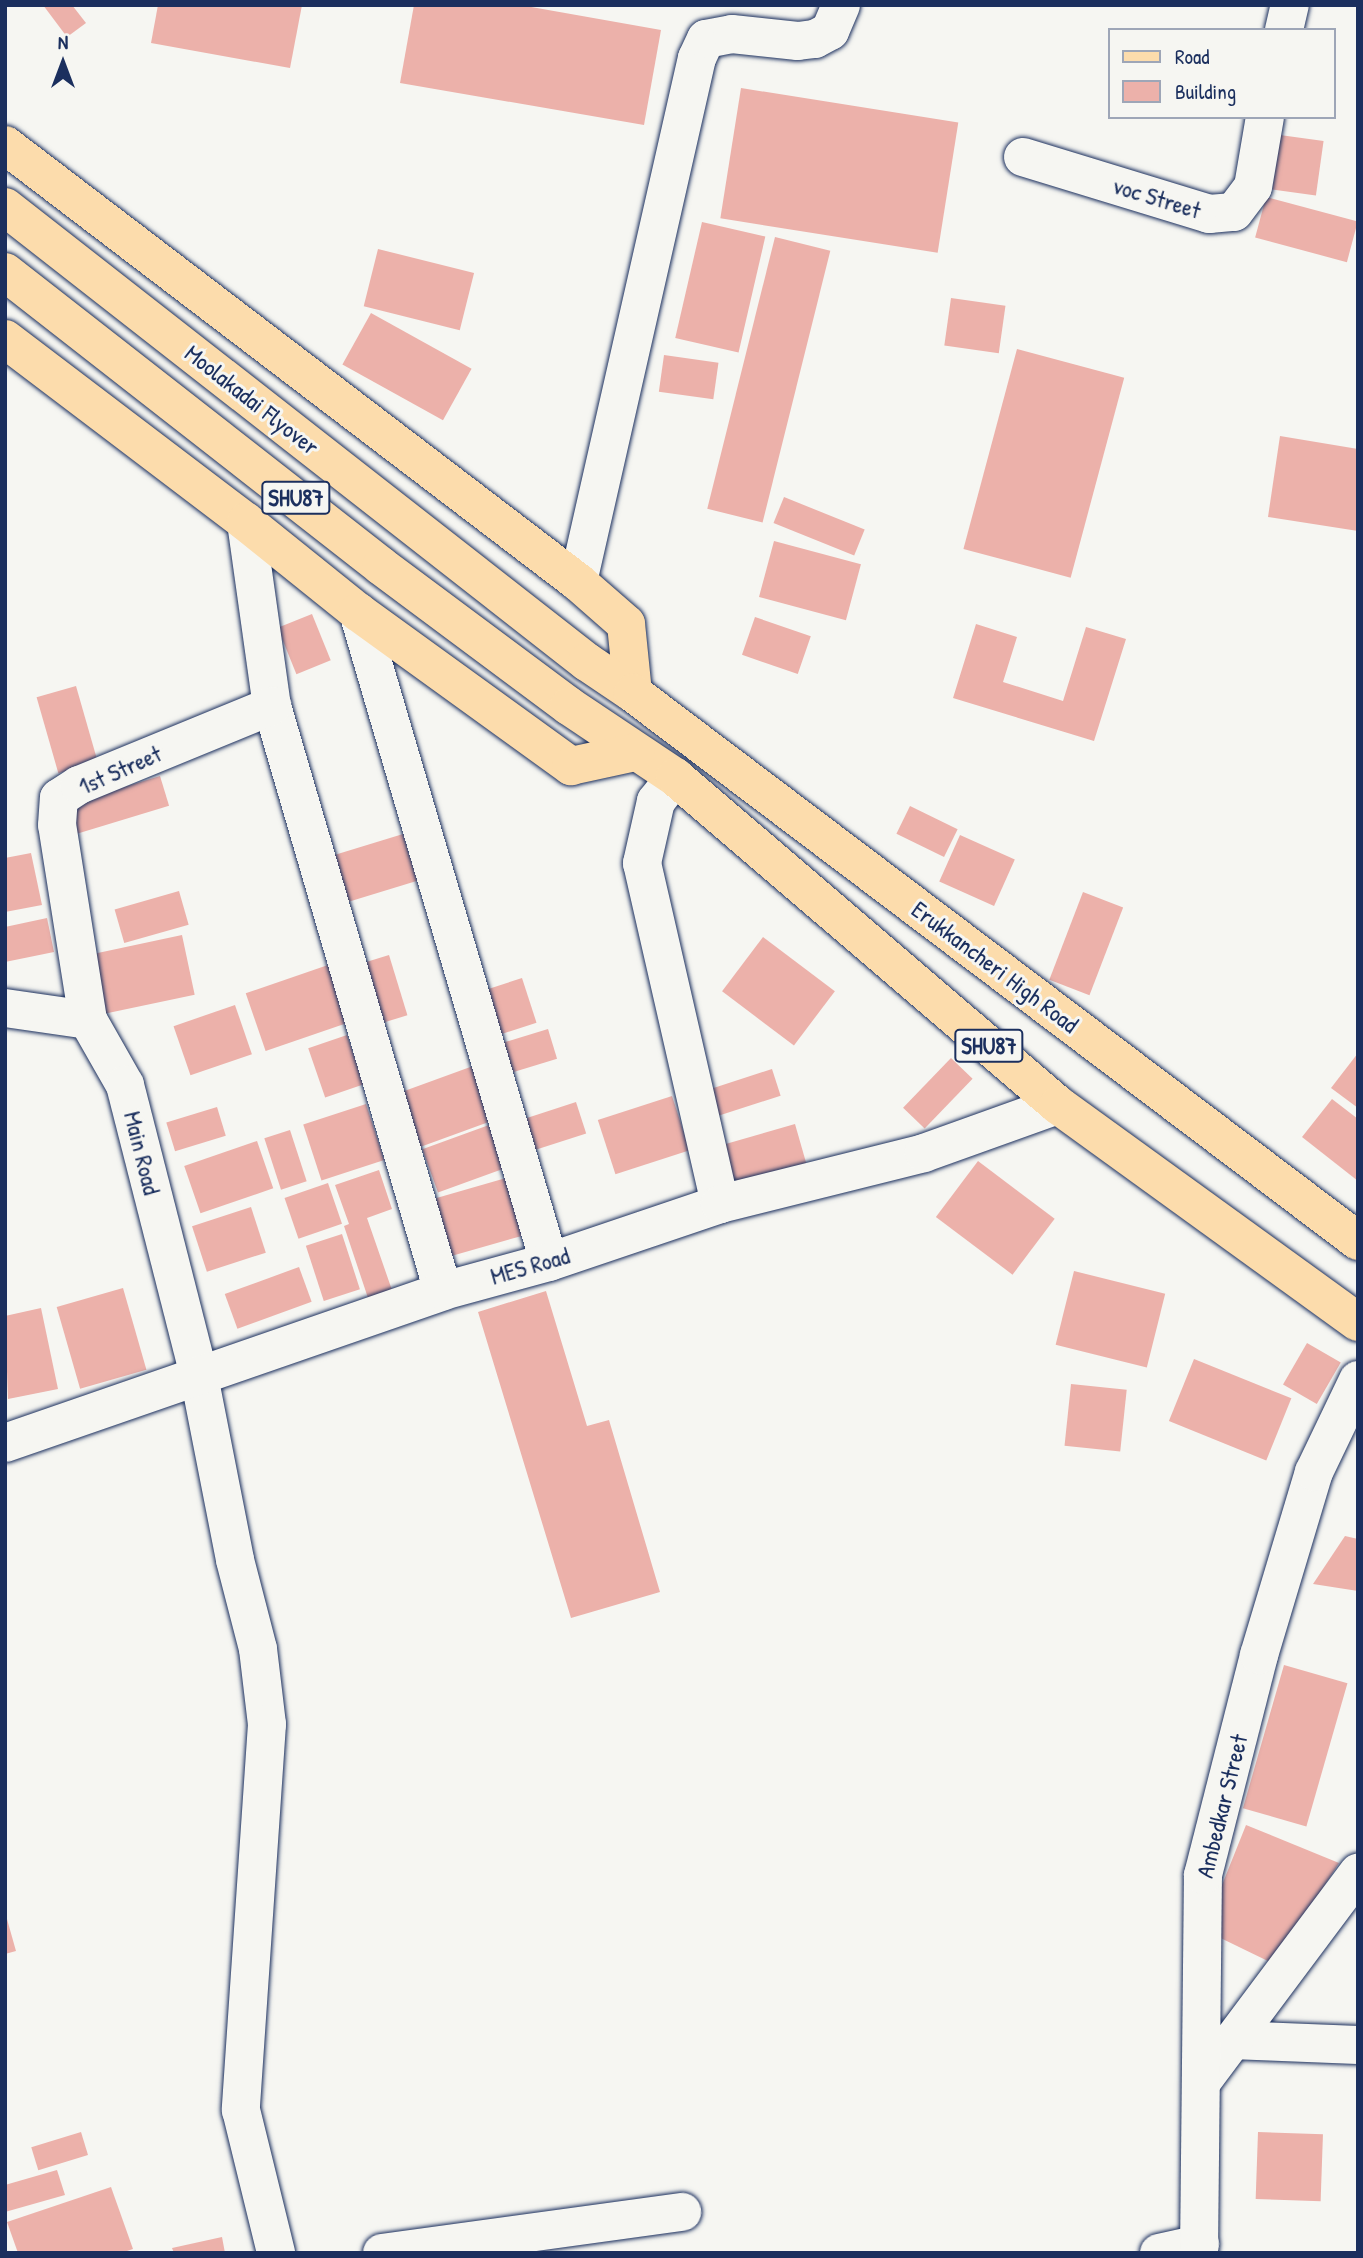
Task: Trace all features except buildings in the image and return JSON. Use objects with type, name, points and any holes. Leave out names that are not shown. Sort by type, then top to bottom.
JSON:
[{"type":"main road","points":[[5,145],[578,582],[626,624],[633,693]]},
{"type":"main road","name":"Moolakadai Flyover","points":[[5,207],[587,662],[633,693]]},
{"type":"main road","name":"Moolakadai Flyover","points":[[16,280],[381,566],[636,752]]},
{"type":"main road","points":[[5,339],[246,522],[358,612],[572,766],[636,752]]},
{"type":"main road","name":"Erukkancheri High Road","points":[[633,693],[1358,1241]]},
{"type":"main road","name":"SHU87","points":[[636,752],[675,777],[1058,1105],[1358,1322]]},
{"type":"street","points":[[578,582],[696,58],[706,39],[732,34],[798,41],[815,39],[830,30],[841,5]]},
{"type":"street","points":[[1284,28],[1290,5]]},
{"type":"street","name":"voc Street","points":[[1023,157],[1209,214],[1234,212],[1254,187],[1265,119]]},
{"type":"street","points":[[246,522],[272,706],[443,1291]]},
{"type":"street","points":[[358,612],[549,1262]]},
{"type":"street","name":"1st Street","points":[[88,1020],[57,825],[60,798],[79,785],[272,706]]},
{"type":"street","points":[[675,777],[656,801],[642,863],[720,1204]]},
{"type":"street","points":[[5,1008],[88,1020]]},
{"type":"street","name":"Main Road","points":[[88,1020],[125,1085],[199,1376],[235,1560],[258,1649],[267,1724],[241,2110],[276,2253]]},
{"type":"street","name":"MES Road","points":[[5,1443],[443,1291],[549,1262],[720,1204],[924,1153],[1058,1105]]},
{"type":"street","name":"Ambedkar Street","points":[[1200,2249],[1203,2080],[1200,1907],[1203,1875],[1259,1655],[1314,1472],[1358,1380]]},
{"type":"street","points":[[1203,2080],[1358,1873]]},
{"type":"street","points":[[1232,2040],[1358,2045]]},
{"type":"street","points":[[382,2253],[682,2212]]},
{"type":"street","points":[[1159,2253],[1200,2249]]}]
